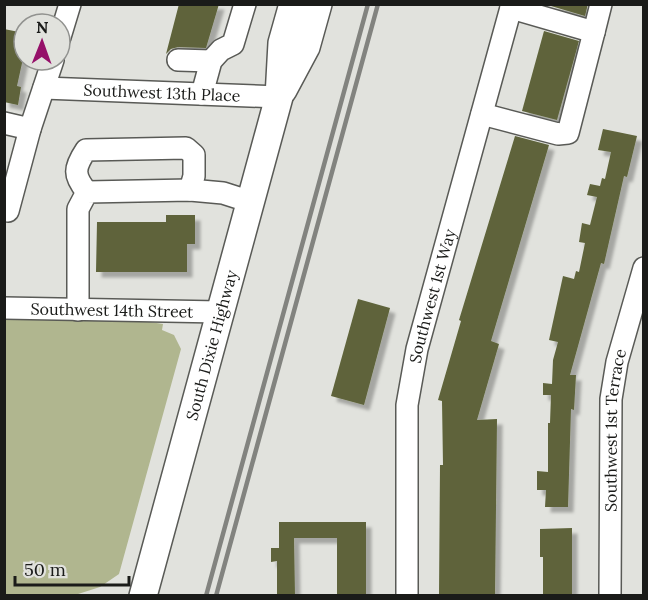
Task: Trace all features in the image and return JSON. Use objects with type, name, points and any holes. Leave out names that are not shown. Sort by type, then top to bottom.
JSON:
[{"type":"main road","name":"South Dixie Highway","points":[[143,596],[279,97],[282,43],[293,4]]},
{"type":"main road","name":"South Dixie Highway","points":[[279,97],[306,47],[318,4]]},
{"type":"street","points":[[202,94],[211,61],[221,50],[233,44],[245,4]]},
{"type":"street","points":[[482,114],[558,134],[567,133],[601,4]]},
{"type":"street","points":[[512,6],[594,32]]},
{"type":"street","name":"Southwest 1st Way","points":[[407,596],[407,405],[417,349],[512,6]]},
{"type":"street","points":[[178,60],[211,61]]},
{"type":"street","points":[[8,211],[30,129],[49,72]]},
{"type":"street","name":"Southwest 13th Place","points":[[44,88],[279,97]]},
{"type":"street","points":[[4,123],[30,129]]},
{"type":"street","points":[[87,192],[77,180],[77,164],[86,150],[186,148],[194,155],[194,176],[190,189]]},
{"type":"street","points":[[87,192],[190,189],[223,193],[250,202]]},
{"type":"street","points":[[78,310],[78,209],[87,192]]},
{"type":"street","name":"Southwest 1st Terrace","points":[[610,596],[611,399],[616,362],[636,324],[644,268]]},
{"type":"street","name":"Southwest 14th Street","points":[[4,308],[220,312]]},
{"type":"green space","points":[[40,316],[163,324],[162,330],[174,335],[181,349],[119,574],[100,587],[75,595],[5,595],[4,317]]},
{"type":"building","points":[[179,4],[219,4],[206,48],[178,47],[166,54]]},
{"type":"building","points":[[551,4],[588,4],[585,16],[551,6]]},
{"type":"building","points":[[4,29],[12,31],[12,72],[20,72],[17,86],[21,87],[18,105],[4,102]]},
{"type":"building","points":[[544,31],[579,41],[557,120],[522,111]]},
{"type":"building","points":[[603,129],[637,136],[627,177],[624,176],[604,264],[601,263],[570,375],[576,375],[574,410],[571,409],[568,507],[545,507],[546,490],[537,490],[537,471],[548,472],[548,423],[550,423],[551,395],[543,395],[543,383],[552,384],[553,360],[558,342],[549,340],[563,276],[574,279],[576,271],[579,272],[585,243],[579,242],[582,223],[590,225],[597,197],[587,195],[590,184],[600,186],[602,178],[605,179],[611,152],[598,150]]},
{"type":"building","points":[[515,136],[549,145],[491,341],[499,344],[477,420],[497,419],[495,596],[439,596],[440,465],[443,465],[442,401],[438,400],[461,321],[459,320]]},
{"type":"building","points":[[166,215],[195,215],[195,244],[187,244],[187,272],[96,272],[97,222],[166,222]]},
{"type":"building","points":[[358,299],[390,308],[364,405],[331,396]]},
{"type":"building","points":[[279,522],[366,522],[366,596],[337,596],[337,538],[294,538],[295,596],[277,596],[277,561],[271,562],[271,548],[279,548]]},
{"type":"building","points":[[572,528],[572,596],[543,596],[540,529]]},
{"type":"railway","points":[[206,596],[368,4]]},
{"type":"railway","points":[[216,596],[378,4]]}]
